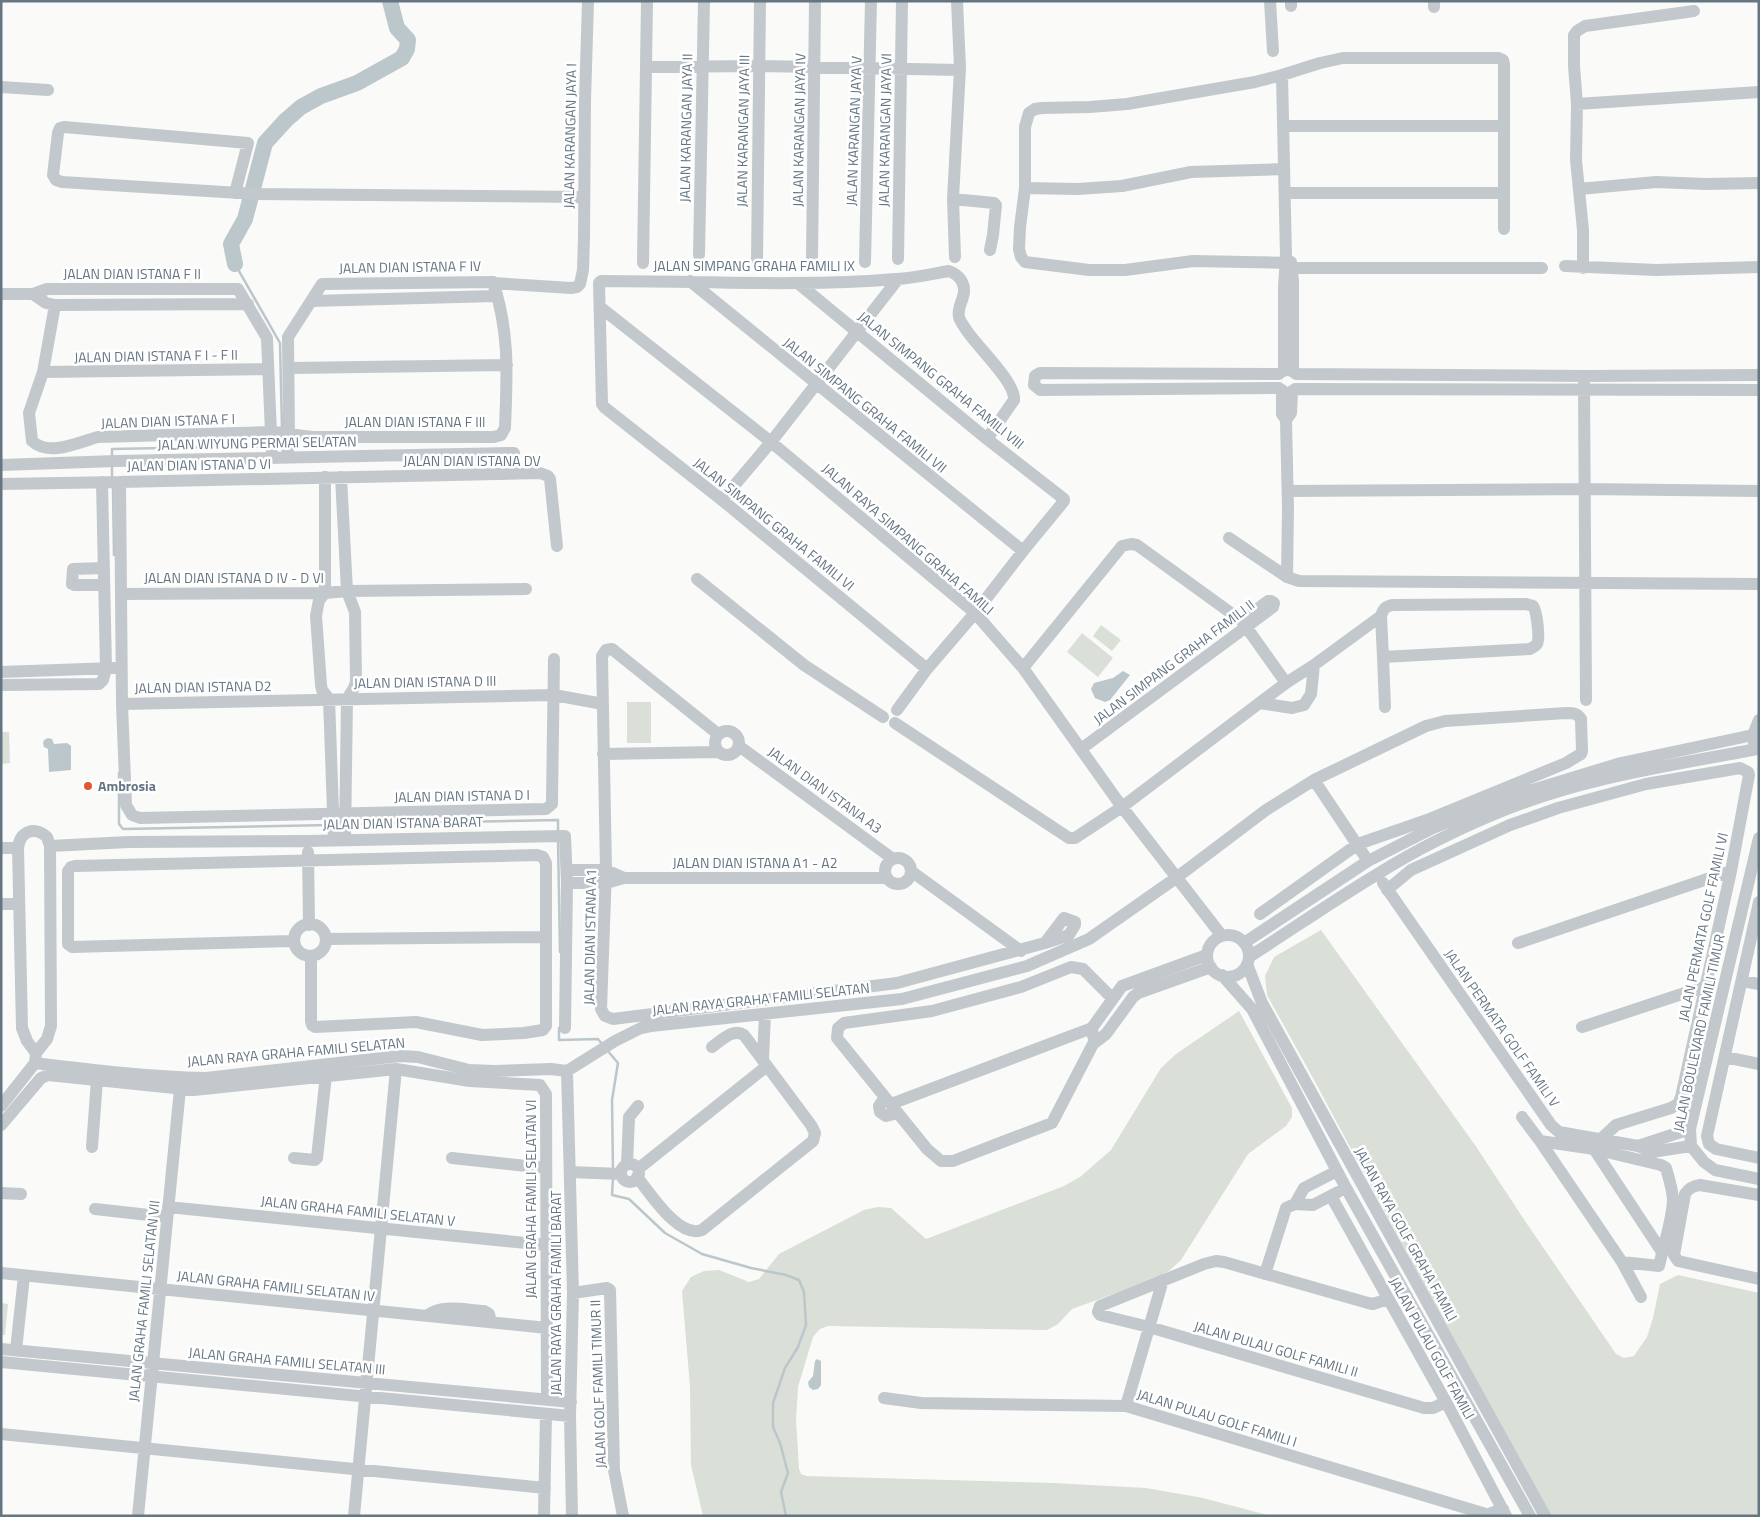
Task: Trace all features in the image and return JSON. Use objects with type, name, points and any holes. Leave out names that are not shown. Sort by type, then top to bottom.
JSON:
[{"type":"street","name":"JALAN KARANGAN JAYA I","points":[[491,282],[571,288],[580,284],[583,270],[588,1]]},
{"type":"street","points":[[642,263],[648,1]]},
{"type":"street","name":"JALAN KARANGAN JAYA II","points":[[699,255],[704,1]]},
{"type":"street","name":"JALAN KARANGAN JAYA III","points":[[757,261],[760,1]]},
{"type":"street","name":"JALAN KARANGAN JAYA IV","points":[[812,260],[815,1]]},
{"type":"street","name":"JALAN KARANGAN JAYA V","points":[[865,262],[871,1]]},
{"type":"street","name":"JALAN KARANGAN JAYA VI","points":[[898,259],[902,1]]},
{"type":"street","points":[[956,257],[953,198],[960,70],[957,1]]},
{"type":"street","points":[[1270,1],[1273,51]]},
{"type":"street","points":[[1583,268],[1583,230],[1576,160],[1577,104],[1573,40],[1577,31],[1585,26],[1694,11]]},
{"type":"street","points":[[1504,230],[1504,64],[1503,60],[1499,58],[1343,58],[1255,82],[1127,104],[1035,109],[1029,113],[1025,127],[1025,188],[1019,249],[1021,258],[1029,263],[1089,270],[1126,270],[1193,261],[1542,268]]},
{"type":"street","points":[[646,67],[759,66],[960,70]]},
{"type":"street","points":[[1282,75],[1284,193],[1288,264],[1288,372],[1298,381],[1287,389]]},
{"type":"street","points":[[1,87],[48,90]]},
{"type":"street","points":[[1577,104],[1759,92]]},
{"type":"street","points":[[1283,126],[1503,126]]},
{"type":"street","points":[[245,194],[248,142],[64,128],[60,128],[58,133],[53,175],[56,180],[62,182],[245,194],[584,197]]},
{"type":"street","points":[[1025,188],[1078,190],[1122,186],[1191,172],[1284,169]]},
{"type":"street","points":[[1579,189],[1656,182],[1706,184],[1759,182]]},
{"type":"street","points":[[1284,193],[1503,193]]},
{"type":"street","points":[[953,198],[994,203],[996,205],[990,250]]},
{"type":"street","points":[[1565,266],[1656,270],[1759,267]]},
{"type":"street","name":"JALAN SIMPANG GRAHA FAMILI IX","points":[[602,404],[599,284],[601,281],[799,284],[898,279],[949,271],[956,275],[964,286],[959,315],[960,320],[970,337],[1008,381],[1014,396],[1014,400],[987,439]]},
{"type":"street","points":[[722,500],[771,442],[898,279]]},
{"type":"street","name":"JALAN SIMPANG GRAHA FAMILI VII","points":[[690,281],[1023,551]]},
{"type":"street","name":"JALAN DIAN ISTANA F III","points":[[279,434],[314,437],[498,436],[505,428],[507,365],[505,332],[491,282]]},
{"type":"street","name":"JALAN DIAN ISTANA F IV","points":[[287,458],[279,434],[290,368],[288,337],[322,283],[491,282]]},
{"type":"street","name":"JALAN SIMPANG GRAHA FAMILI VIII","points":[[799,284],[987,439],[1064,499],[1064,503],[1023,551]]},
{"type":"street","name":"JALAN DIAN ISTANA F II","points":[[32,294],[48,289],[236,288],[248,304],[267,338],[268,369],[279,434],[272,456]]},
{"type":"street","points":[[1,294],[32,294],[46,303],[54,305],[248,304]]},
{"type":"street","points":[[310,301],[496,296]]},
{"type":"street","points":[[43,372],[54,305]]},
{"type":"street","name":"JALAN RAYA SIMPANG GRAHA FAMILI","points":[[600,307],[771,442],[975,612],[1023,668],[1122,807],[1222,936]]},
{"type":"street","points":[[290,368],[507,365]]},
{"type":"street","name":"JALAN DIAN ISTANA F I - F II","points":[[43,372],[268,369]]},
{"type":"street","name":"JALAN DIAN ISTANA F I","points":[[43,372],[29,413],[32,441],[43,448],[75,446],[98,437],[279,434]]},
{"type":"street","points":[[1287,577],[1288,491],[1286,420],[1291,413],[1287,389],[1277,379],[1288,372]]},
{"type":"street","points":[[1759,375],[1584,376],[1288,372],[1040,373],[1035,376],[1034,385],[1040,390],[1759,390]]},
{"type":"street","points":[[1584,376],[1586,700]]},
{"type":"street","name":"JALAN SIMPANG GRAHA FAMILI VI","points":[[602,404],[605,409],[722,500],[927,669]]},
{"type":"street","name":"JALAN WIYUNG PERMAI SELATAN","points":[[1,465],[272,456],[287,458],[514,453]]},
{"type":"street","points":[[335,456],[325,593],[319,600],[316,616],[321,684],[322,690],[329,699],[340,837]]},
{"type":"street","name":"JALAN DIAN ISTANA DV","points":[[333,477],[545,474],[550,479],[557,546]]},
{"type":"street","name":"JALAN DIAN ISTANA D VI","points":[[122,704],[114,668],[122,594],[110,482],[333,477]]},
{"type":"street","name":"JALAN DIAN ISTANA D III","points":[[333,477],[347,591],[354,605],[355,612],[356,682],[347,698]]},
{"type":"street","points":[[1,484],[110,482],[104,585],[114,668],[99,684],[1,685]]},
{"type":"street","points":[[1288,491],[1584,489],[1759,491]]},
{"type":"street","points":[[1229,538],[1287,577],[1299,581],[1759,584]]},
{"type":"street","points":[[1023,668],[1122,546],[1126,544],[1137,545],[1244,623],[1286,683]]},
{"type":"street","points":[[897,710],[927,669],[1023,551]]},
{"type":"street","points":[[104,568],[73,569],[72,584],[104,585]]},
{"type":"street","points":[[697,579],[804,665],[883,717],[886,722],[895,723],[1068,838],[1080,836],[1122,807],[1286,683],[1381,616]]},
{"type":"street","name":"JALAN DIAN ISTANA D IV - D VI","points":[[122,594],[325,593],[526,588]]},
{"type":"street","points":[[1383,657],[1530,649],[1536,646],[1538,641],[1536,611],[1533,606],[1526,604],[1392,605],[1383,609],[1381,616],[1385,707]]},
{"type":"street","name":"JALAN SIMPANG GRAHA FAMILI II","points":[[1081,749],[1244,623]]},
{"type":"street","name":"JALAN DIAN ISTANA A1","points":[[718,734],[612,649],[606,650],[602,656],[606,877],[601,1009],[605,1016],[613,1019],[897,983],[1046,943]]},
{"type":"street","name":"JALAN DIAN ISTANA D I","points":[[339,816],[546,809],[552,804],[554,659]]},
{"type":"street","points":[[1259,703],[1292,708],[1304,705],[1310,694],[1314,664]]},
{"type":"street","points":[[1,672],[114,668]]},
{"type":"street","name":"JALAN DIAN ISTANA D III","points":[[347,698],[554,696],[603,704]]},
{"type":"street","points":[[339,816],[347,698]]},
{"type":"street","name":"JALAN DIAN ISTANA D2","points":[[339,816],[140,818],[132,815],[126,805],[122,704],[347,698]]},
{"type":"street","points":[[883,717],[888,709],[893,708],[900,715],[899,720],[895,723]]},
{"type":"street","name":"JALAN RAYA GRAHA FAMILI SELATAN","points":[[36,1058],[106,1072],[189,1078],[206,1078],[400,1056],[418,1057],[469,1070],[494,1072],[551,1069],[567,1071],[596,1052],[641,1028],[902,999],[1027,966],[1089,939],[1176,878],[1266,810],[1314,780],[1435,722],[1566,713],[1575,714],[1581,719],[1581,754],[1566,763],[1427,820],[1358,844]]},
{"type":"street","points":[[1222,975],[1228,976],[1239,973],[1248,961],[1376,874],[1425,847],[1508,809],[1553,794],[1630,772],[1758,750],[1753,735],[1759,720]]},
{"type":"street","points":[[603,754],[717,752],[721,755],[730,756],[738,750],[739,746],[739,740],[733,732],[718,734],[714,743],[717,752]]},
{"type":"street","points":[[1244,943],[1368,861],[1433,828],[1518,794],[1621,763],[1753,735]]},
{"type":"street","name":"JALAN DIAN ISTANA A3","points":[[739,746],[894,859]]},
{"type":"street","name":"JALAN PERMATA GOLF FAMILI VI","points":[[1388,890],[1411,870],[1510,825],[1558,808],[1646,784],[1740,768],[1747,770],[1750,775],[1731,871],[1681,1097],[1678,1104],[1671,1108],[1616,1125],[1597,1144]]},
{"type":"street","points":[[1314,780],[1368,861]]},
{"type":"street","points":[[1,1106],[36,1058],[51,1026],[50,846],[47,837],[36,831],[23,834],[20,837],[18,848],[18,904],[22,1028],[36,1058]]},
{"type":"street","name":"JALAN DIAN ISTANA BARAT","points":[[50,846],[129,842],[307,841],[340,837],[565,836],[567,883],[565,1028]]},
{"type":"street","name":"JALAN BOULEVARD FAMILI TIMUR","points":[[1691,1146],[1690,1129],[1759,838]]},
{"type":"street","points":[[307,841],[310,924]]},
{"type":"street","points":[[1260,914],[1358,844]]},
{"type":"street","points":[[1,848],[18,848]]},
{"type":"street","points":[[294,941],[72,948],[68,944],[68,871],[75,866],[537,855],[543,857],[546,863],[546,1026],[543,1030],[524,1034],[482,1035],[416,1022],[315,1027],[311,1021],[311,956]]},
{"type":"street","points":[[912,871],[902,884],[891,882],[885,874],[886,865],[894,859],[904,859],[912,871],[1021,951]]},
{"type":"street","name":"JALAN DIAN ISTANA A1 - A2","points":[[566,870],[624,878],[887,878]]},
{"type":"street","points":[[1518,942],[1731,871]]},
{"type":"street","name":"JALAN PERMATA GOLF FAMILI V","points":[[1376,874],[1551,1125],[1559,1132],[1597,1144],[1638,1146],[1652,1152],[1691,1146]]},
{"type":"street","name":"JALAN DIAN ISTANA A1 - A2","points":[[567,883],[606,877]]},
{"type":"street","points":[[1,904],[18,904]]},
{"type":"street","points":[[1758,906],[1707,1136],[1709,1144],[1716,1149],[1759,1158]]},
{"type":"street","points":[[310,924],[321,928],[326,939],[322,951],[317,955],[311,956],[299,952],[294,941],[298,930],[310,924]]},
{"type":"street","points":[[1209,961],[1212,943],[1222,936],[1234,936],[1247,947],[1248,961]]},
{"type":"street","points":[[326,939],[546,937]]},
{"type":"street","points":[[1209,961],[1252,1009],[1346,1188],[1530,1516]]},
{"type":"street","points":[[892,1105],[1092,1028],[1112,998],[1126,983],[1209,961]]},
{"type":"street","points":[[1112,998],[1083,969],[1076,966],[1021,987],[932,1011],[844,1023],[838,1028],[837,1038],[927,1149],[941,1161],[948,1162],[1052,1123],[1094,1044],[1106,1034],[1138,994],[1209,961]]},
{"type":"street","name":"JALAN RAYA GOLF GRAHA FAMILI","points":[[1248,961],[1262,1003],[1545,1516]]},
{"type":"street","points":[[1742,981],[1759,984]]},
{"type":"street","points":[[1582,1026],[1706,986]]},
{"type":"street","points":[[765,1063],[766,1014]]},
{"type":"street","points":[[1092,1028],[1106,1034]]},
{"type":"street","points":[[1092,1028],[1094,1044]]},
{"type":"street","points":[[638,1106],[629,1117],[628,1172],[682,1228],[697,1232],[702,1230],[808,1146],[813,1141],[815,1133],[812,1125],[744,1035],[739,1032],[732,1033],[712,1047]]},
{"type":"street","points":[[1725,1057],[1759,1064]]},
{"type":"street","points":[[570,1172],[628,1172],[765,1063]]},
{"type":"street","points":[[354,1516],[396,1069]]},
{"type":"street","name":"JALAN GRAHA FAMILI SELATAN VI","points":[[1,1125],[44,1076],[52,1075],[194,1090],[396,1069],[470,1081],[540,1085],[546,1094],[547,1400]]},
{"type":"street","name":"JALAN RAYA GRAHA FAMILI BARAT","points":[[567,1071],[573,1293],[570,1402],[572,1516]]},
{"type":"street","points":[[294,1158],[315,1160],[317,1158],[326,1075]]},
{"type":"street","points":[[92,1148],[97,1080]]},
{"type":"street","name":"JALAN GRAHA FAMILI SELATAN VII","points":[[138,1516],[180,1089]]},
{"type":"street","points":[[1522,1117],[1622,1262],[1641,1297]]},
{"type":"street","name":"JALAN PERMATA GOLF FAMILI V","points":[[1638,1146],[1690,1129]]},
{"type":"street","points":[[1540,1141],[1597,1144],[1666,1168]]},
{"type":"street","points":[[1597,1144],[1662,1252]]},
{"type":"street","points":[[1691,1146],[1704,1162],[1715,1170],[1759,1179]]},
{"type":"street","points":[[1622,1262],[1659,1266],[1673,1201],[1672,1188],[1666,1168],[1671,1149]]},
{"type":"street","points":[[452,1158],[545,1168]]},
{"type":"street","points":[[1295,1204],[1304,1188],[1337,1171]]},
{"type":"street","points":[[1759,1195],[1700,1184],[1687,1190],[1674,1256],[1678,1261],[1759,1279]]},
{"type":"street","points":[[1265,1274],[1286,1208],[1295,1204],[1313,1205],[1346,1188]]},
{"type":"street","points":[[1,1193],[21,1194]]},
{"type":"street","name":"JALAN PULAU GOLF FAMILI","points":[[1331,1196],[1446,1402],[1504,1512]]},
{"type":"street","name":"JALAN GRAHA FAMILI SELATAN V","points":[[95,1208],[229,1213],[546,1245]]},
{"type":"street","points":[[1126,1406],[1162,1280],[1216,1261],[1368,1303],[1373,1304],[1388,1299]]},
{"type":"street","name":"JALAN GRAHA FAMILI SELATAN IV","points":[[1,1274],[547,1328]]},
{"type":"street","points":[[16,1350],[24,1276]]},
{"type":"street","name":"JALAN PULAU GOLF FAMILI II","points":[[1162,1280],[1100,1306],[1098,1312],[1100,1315],[1149,1327],[1424,1408],[1433,1408],[1446,1402]]},
{"type":"street","name":"JALAN GOLF FAMILI TIMUR II","points":[[573,1293],[606,1288],[610,1290],[614,1470],[623,1516]]},
{"type":"street","name":"JALAN GRAHA FAMILI SELATAN III","points":[[1,1349],[570,1402]]},
{"type":"street","name":"JALAN GRAHA FAMILI SELATAN III","points":[[1,1362],[570,1416]]},
{"type":"street","name":"JALAN PULAU GOLF FAMILI I","points":[[884,1398],[920,1403],[1126,1406],[1486,1514],[1504,1512]]},
{"type":"street","points":[[544,1516],[546,1414]]},
{"type":"street","points":[[1,1434],[545,1488]]},
{"type":"shaded area","points":[[1101,625],[1121,640],[1112,651],[1093,636]]},
{"type":"shaded area","points":[[1082,633],[1113,658],[1098,677],[1067,652]]},
{"type":"shaded area","points":[[1123,671],[1130,675],[1110,700],[1105,702],[1095,698],[1091,689],[1094,683],[1113,678]]},
{"type":"shaded area","points":[[627,702],[651,702],[651,743],[627,743]]},
{"type":"shaded area","points":[[1,732],[9,732],[10,763],[1,764]]},
{"type":"shaded area","points":[[48,738],[52,739],[54,744],[67,743],[71,746],[71,770],[49,772],[48,749],[44,747],[43,743]]},
{"type":"shaded area","points":[[1321,930],[1475,1145],[1616,1354],[1624,1358],[1634,1356],[1647,1337],[1660,1284],[1678,1275],[1759,1293],[1759,1516],[1548,1516],[1267,995],[1265,976],[1274,957]]},
{"type":"shaded area","points":[[1239,1011],[1292,1108],[1292,1117],[1286,1126],[1248,1154],[1181,1260],[1169,1271],[1152,1280],[1072,1309],[1058,1324],[1047,1330],[828,1326],[820,1329],[813,1337],[798,1387],[796,1420],[799,1469],[801,1474],[806,1476],[1053,1483],[1146,1488],[1203,1498],[1271,1516],[703,1516],[691,1465],[690,1387],[682,1291],[691,1277],[704,1271],[719,1270],[749,1282],[759,1279],[779,1254],[864,1210],[878,1207],[891,1208],[926,1239],[1064,1186],[1080,1177],[1111,1150],[1161,1068],[1176,1054]]},
{"type":"shaded area","points":[[1,1303],[8,1304],[5,1335],[1,1335]]},
{"type":"shaded area","points":[[817,1359],[821,1361],[821,1385],[818,1389],[813,1390],[809,1387],[808,1382],[813,1376]]},
{"type":"waterway","points":[[235,264],[231,244],[245,219],[265,143],[301,107],[321,96],[357,83],[402,58],[407,49],[408,40],[397,28],[390,1]]},
{"type":"waterway","points":[[235,264],[280,343],[282,429]]},
{"type":"waterway","points":[[112,458],[112,449],[267,446]]},
{"type":"waterway","points":[[112,466],[112,478]]},
{"type":"waterway","points":[[113,486],[114,555]]},
{"type":"waterway","points":[[119,773],[119,824],[123,829],[330,825]]},
{"type":"waterway","points":[[348,824],[558,820],[558,832]]},
{"type":"waterway","points":[[558,840],[560,952]]},
{"type":"waterway","points":[[559,1028],[559,1040],[598,1039],[602,1044]]},
{"type":"waterway","points":[[607,1050],[618,1063],[612,1100],[613,1170]]},
{"type":"waterway","points":[[613,1178],[612,1195],[629,1199],[665,1233],[702,1254],[799,1280],[804,1292],[806,1325],[798,1347],[785,1368],[773,1403],[773,1427],[780,1443],[788,1473],[781,1492],[786,1516]]},
{"type":"place","name":"Ambrosia","points":[[88,786]]}]
